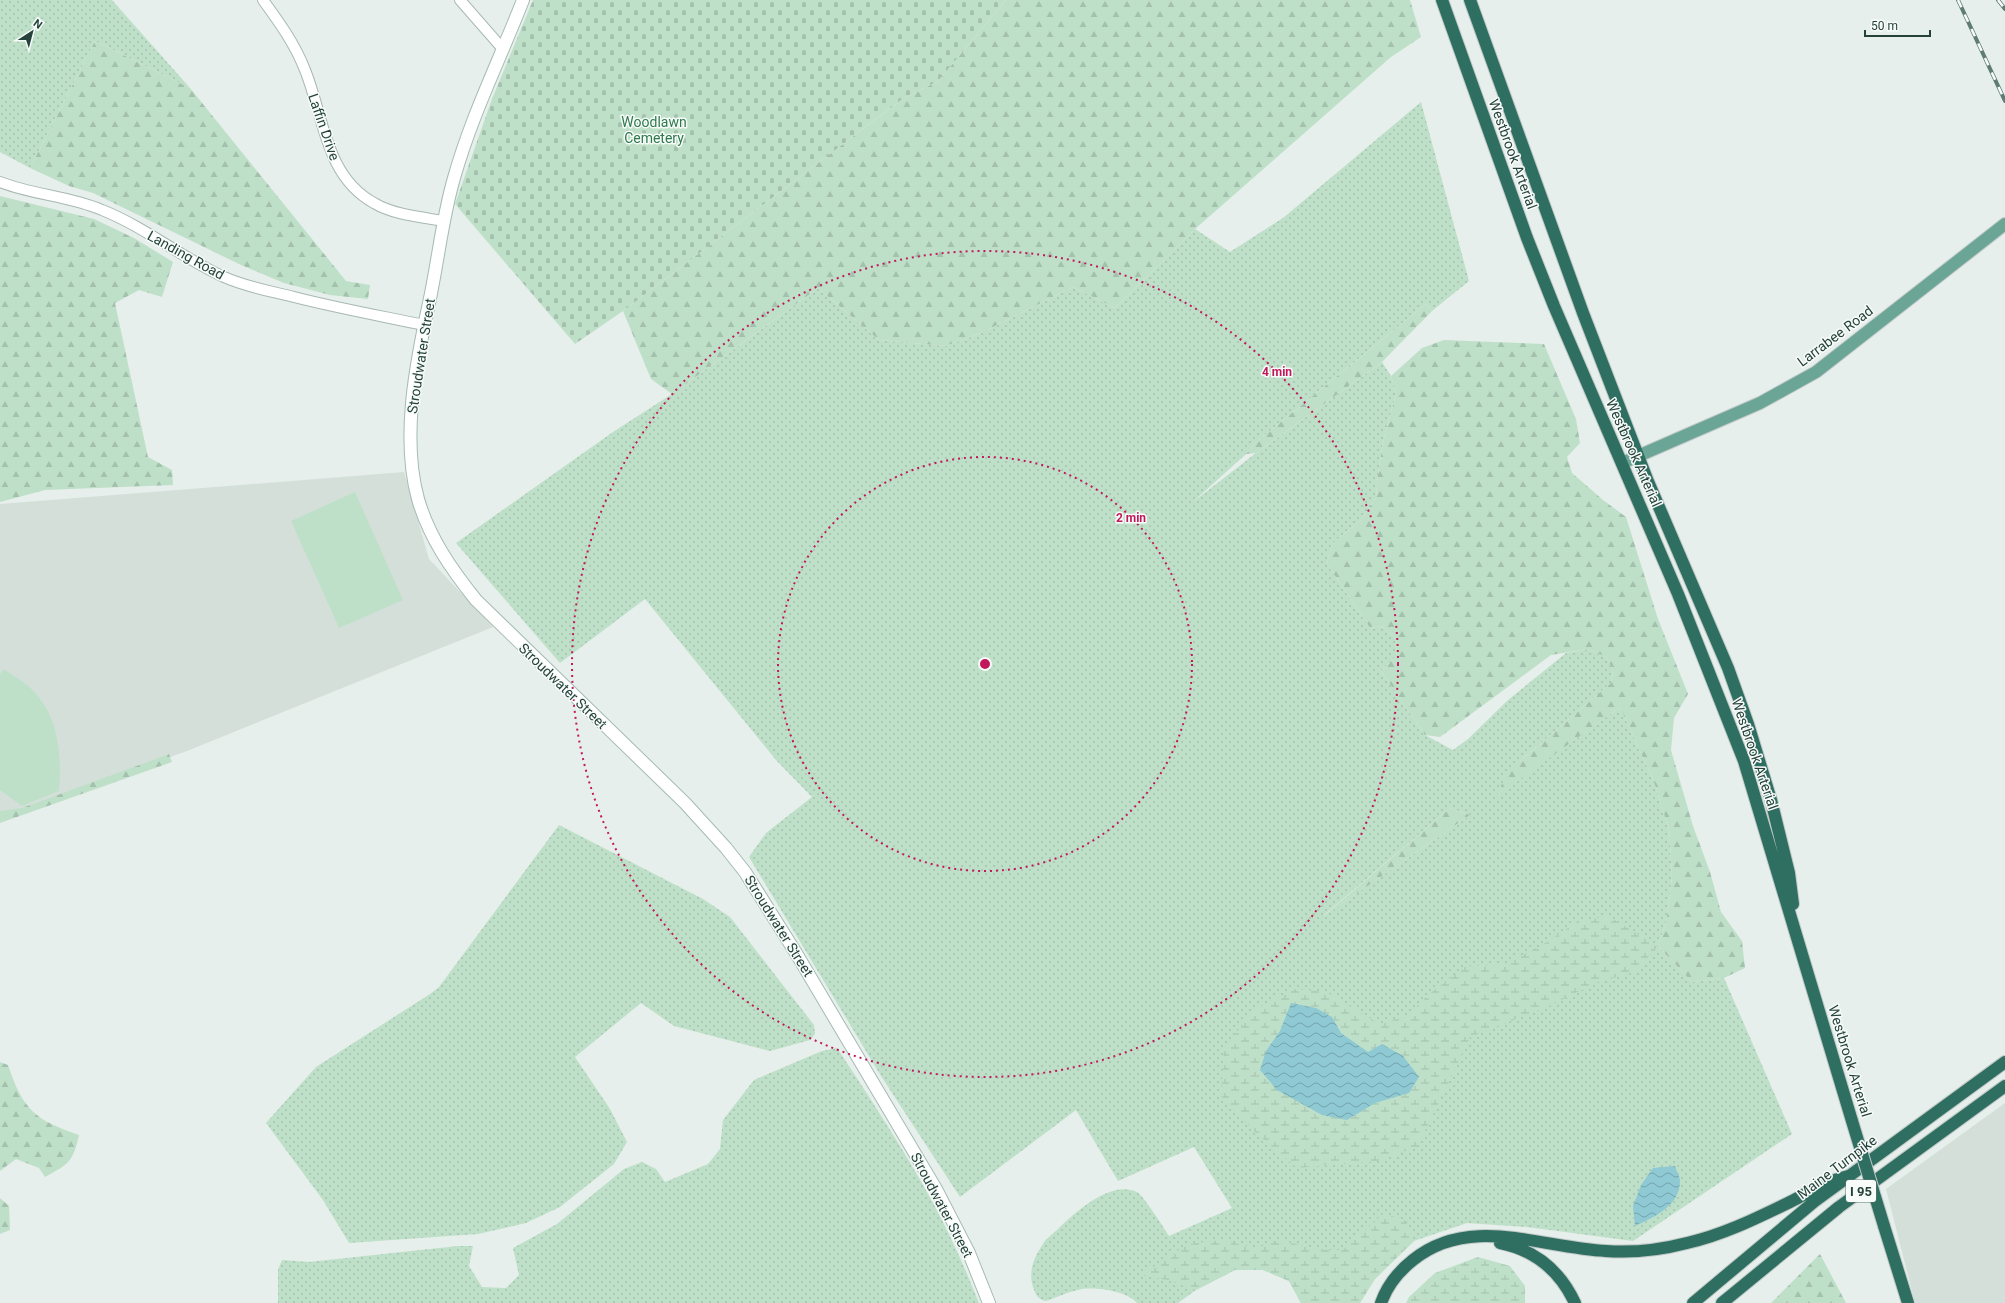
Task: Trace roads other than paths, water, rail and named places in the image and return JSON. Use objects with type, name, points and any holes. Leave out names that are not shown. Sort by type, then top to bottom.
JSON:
[{"type":"highway","name":"Westbrook Arterial","points":[[1442,0],[1527,238],[1678,594],[1744,761],[1908,1303]]},
{"type":"highway","name":"Westbrook Arterial","points":[[1470,0],[1583,313],[1638,456],[1728,668],[1748,724],[1771,800],[1789,873],[1793,895],[1792,920]]},
{"type":"highway","name":"Maine Turnpike","points":[[1693,1303],[1771,1236],[1848,1176],[2005,1062]]},
{"type":"highway","name":"I 95","points":[[1722,1303],[1839,1207],[2005,1086]]},
{"type":"highway","points":[[1381,1303],[1393,1281],[1406,1265],[1423,1252],[1451,1239],[1471,1235],[1502,1236],[1605,1251],[1667,1248],[1726,1231],[1765,1214],[1832,1180],[1848,1176]]},
{"type":"highway","points":[[1388,1303],[1404,1277],[1427,1257],[1455,1245],[1486,1241],[1517,1247],[1544,1262],[1562,1281],[1575,1303]]},
{"type":"highway","points":[[1731,1303],[1773,1260]]},
{"type":"main road","name":"Stroudwater Street","points":[[523,0],[502,48],[460,160],[444,221],[417,367],[411,425],[412,462],[418,499],[440,549],[452,570],[476,600],[685,803],[726,848],[745,872],[936,1189],[969,1253],[988,1303]]},
{"type":"main road","name":"Larrabee Road","points":[[1622,463],[1760,403],[1816,372],[2005,224]]},
{"type":"street","name":"Laffin Drive","points":[[263,0],[284,30],[300,57],[331,153],[350,185],[362,196],[375,204],[404,214],[444,221]]},
{"type":"street","points":[[460,0],[502,48]]},
{"type":"street","name":"Landing Road","points":[[0,182],[20,189],[82,202],[103,210],[142,231],[202,267],[250,286],[325,305],[424,325]]},
{"type":"water","points":[[1291,1003],[1316,1008],[1332,1017],[1341,1033],[1368,1052],[1382,1044],[1403,1056],[1419,1077],[1409,1093],[1375,1103],[1347,1120],[1322,1115],[1277,1090],[1260,1070],[1266,1051],[1280,1031]]},
{"type":"water","points":[[1675,1166],[1680,1181],[1676,1197],[1658,1214],[1635,1226],[1633,1206],[1641,1185],[1653,1168]]},
{"type":"railway","points":[[1958,0],[2005,101]]},
{"type":"railway","points":[[1998,0],[2005,9]]},
{"type":"park label","name":"Woodlawn Cemetery","points":[[654,130]]}]
